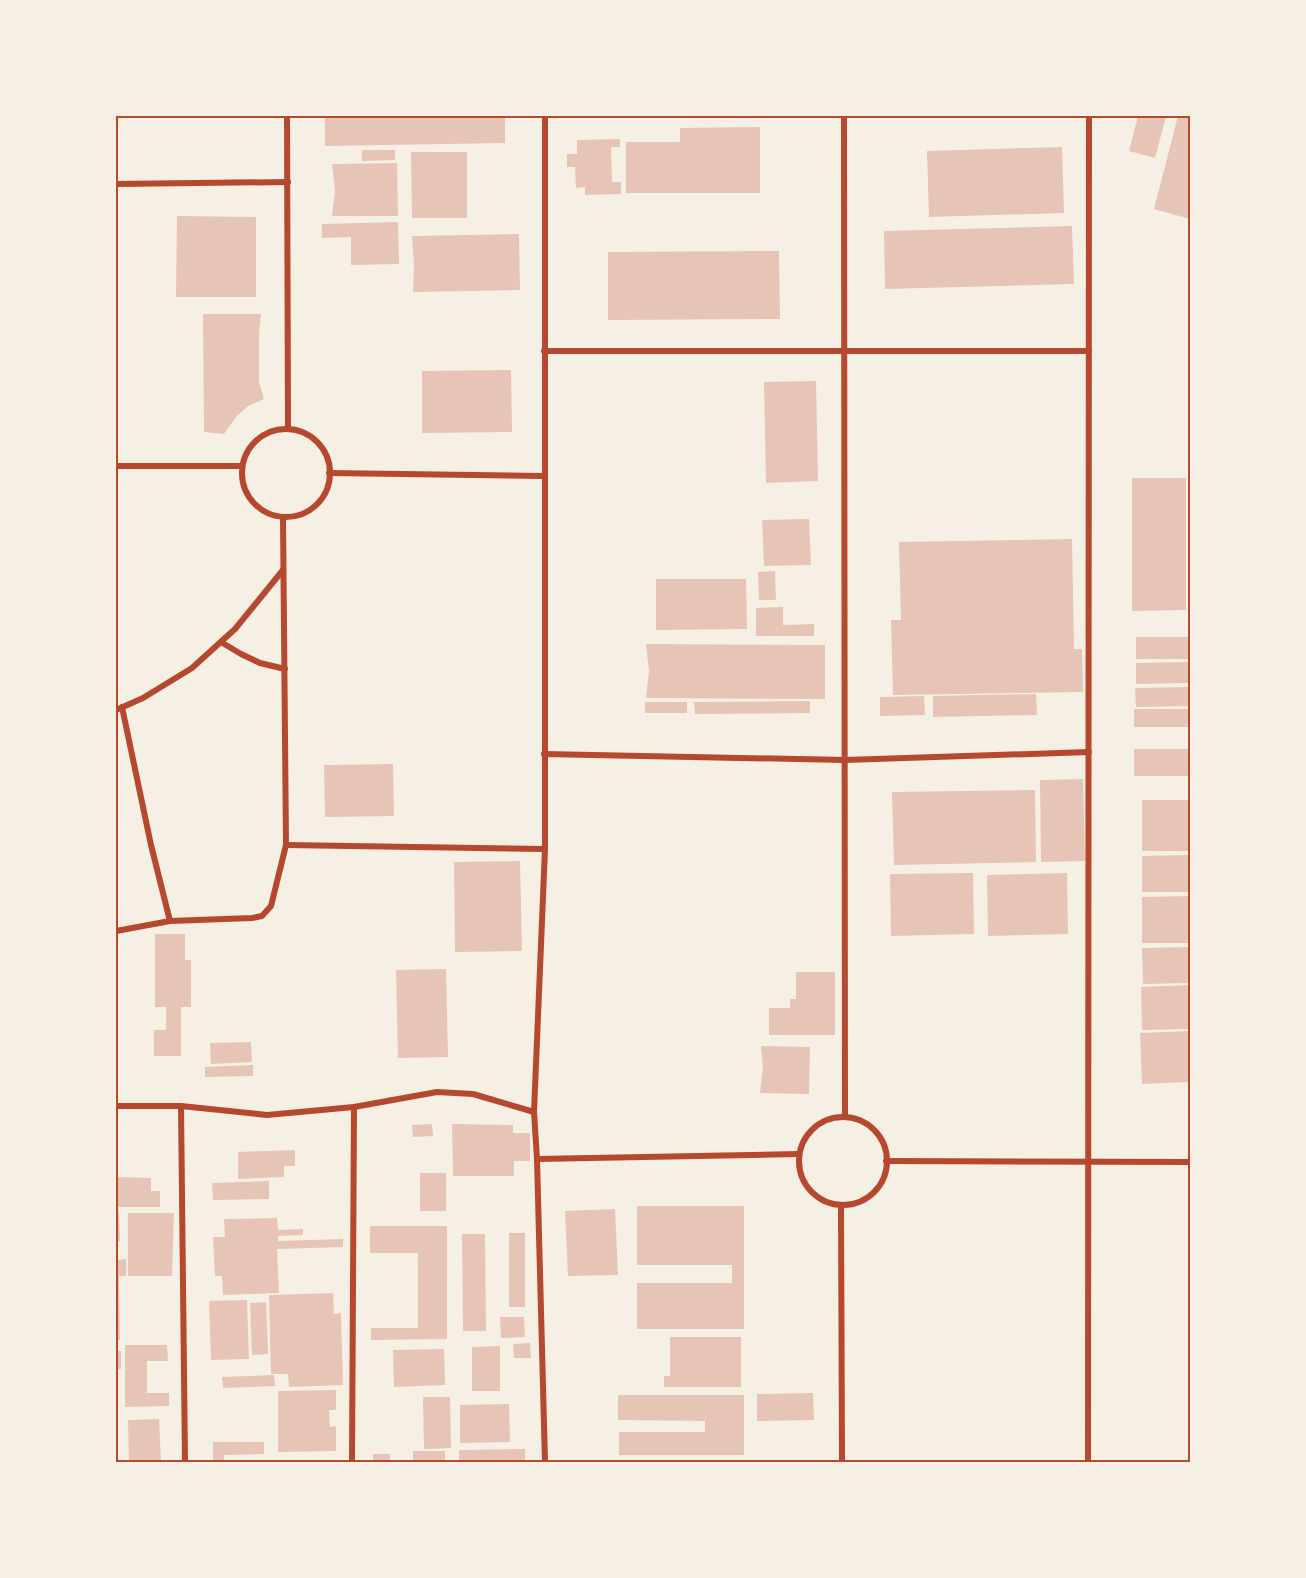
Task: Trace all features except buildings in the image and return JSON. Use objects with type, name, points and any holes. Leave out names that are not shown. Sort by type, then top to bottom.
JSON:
[{"type":"street","points":[[287,116],[288,428]]},
{"type":"street","points":[[544,116],[545,849],[534,1112],[545,1462]]},
{"type":"street","points":[[844,116],[845,1116]]},
{"type":"street","points":[[1088,1462],[1089,116]]},
{"type":"street","points":[[116,184],[288,182]]},
{"type":"street","points":[[544,351],[1089,351]]},
{"type":"street","points":[[288,428],[306,433],[320,445],[328,460],[330,478],[325,494],[313,508],[299,516],[283,518],[265,513],[251,501],[243,486],[242,466],[246,452],[256,440],[272,430],[288,428]]},
{"type":"street","points":[[116,466],[242,466]]},
{"type":"street","points":[[329,473],[544,476]]},
{"type":"street","points":[[116,931],[170,921],[252,918],[262,916],[271,906],[286,845],[283,518]]},
{"type":"street","points":[[170,921],[119,709],[143,698],[192,668],[235,629],[284,569]]},
{"type":"street","points":[[221,642],[260,663],[285,669]]},
{"type":"street","points":[[544,754],[845,760],[1089,752]]},
{"type":"street","points":[[286,845],[545,849]]},
{"type":"street","points":[[116,1106],[181,1106],[267,1115],[354,1107],[437,1092],[473,1094],[534,1112]]},
{"type":"street","points":[[181,1106],[185,1462]]},
{"type":"street","points":[[352,1462],[354,1107]]},
{"type":"street","points":[[845,1116],[863,1121],[877,1133],[885,1147],[887,1166],[882,1182],[871,1196],[856,1203],[841,1206],[822,1201],[808,1189],[800,1174],[799,1154],[803,1140],[813,1128],[829,1118],[845,1116]]},
{"type":"street","points":[[537,1158],[799,1154]]},
{"type":"street","points":[[886,1161],[1191,1162]]},
{"type":"street","points":[[841,1206],[842,1462]]}]
